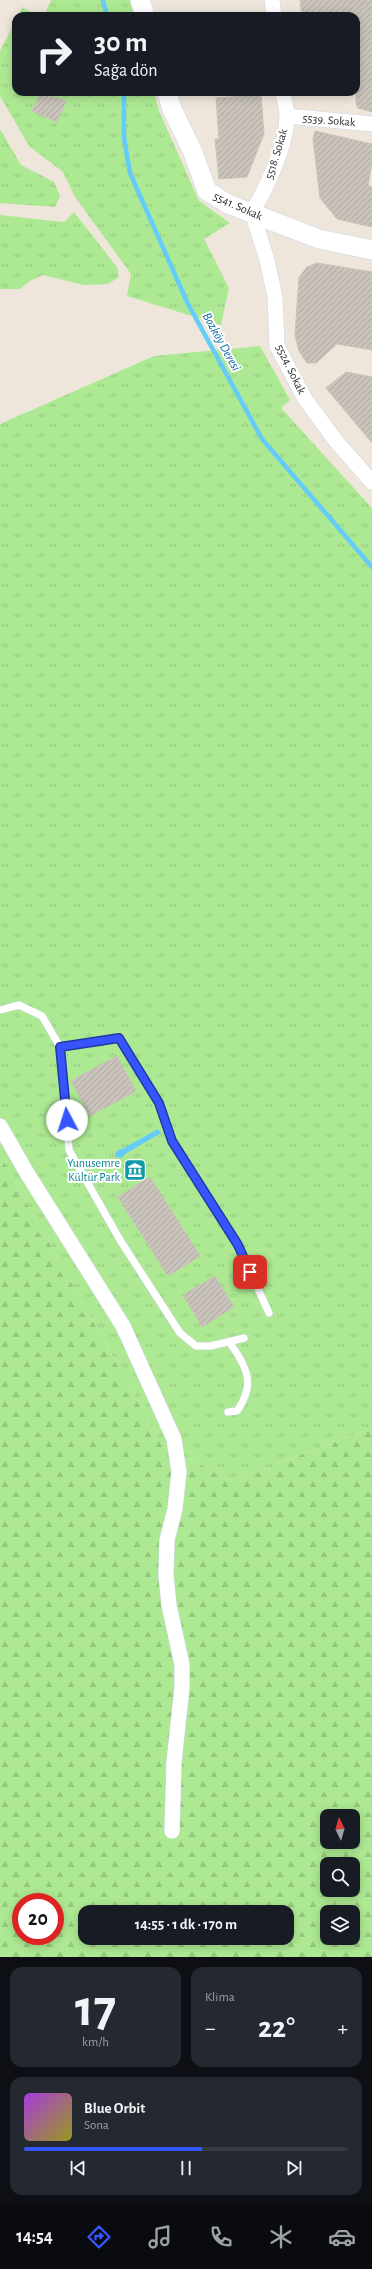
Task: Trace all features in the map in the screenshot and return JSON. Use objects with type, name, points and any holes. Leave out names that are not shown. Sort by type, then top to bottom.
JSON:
[{"type":"street","points":[[140,0],[144,12]]},
{"type":"street","points":[[272,0],[274,12]]},
{"type":"street","name":"5541. Sokak","points":[[168,96],[172,109],[192,150],[207,192],[228,204],[319,239],[372,250]]},
{"type":"street","name":"5518. Sokak","points":[[252,212],[266,189],[282,141],[287,116],[284,96]]},
{"type":"street","name":"5539. Sokak","points":[[287,116],[372,124]]},
{"type":"street","name":"5524. Sokak","points":[[252,212],[267,260],[275,296],[277,346],[305,399],[336,441],[372,482]]},
{"type":"street","points":[[0,1126],[27,1173],[123,1326],[174,1439],[179,1472],[175,1508],[167,1540],[166,1576],[169,1605],[182,1665],[182,1688],[174,1762],[172,1831]]},
{"type":"lane","points":[[0,1010],[19,1005],[42,1016],[60,1047],[69,1150],[120,1240],[180,1333],[196,1346],[211,1346],[244,1338]]},
{"type":"lane","points":[[60,1047],[119,1038],[159,1103],[172,1141],[238,1245],[269,1313]]},
{"type":"lane","points":[[228,1412],[238,1410],[245,1399],[249,1385],[243,1361],[229,1342]]},
{"type":"green space","points":[[51,0],[130,0],[133,12],[46,12]]},
{"type":"green space","points":[[22,7],[31,12],[20,12]]},
{"type":"green space","points":[[12,28],[12,96],[155,96],[159,111],[199,201],[230,223],[204,239],[229,288],[221,325],[127,296],[131,274],[75,197],[63,172],[29,146],[0,96],[0,51]]},
{"type":"green space","points":[[0,129],[21,165],[54,182],[60,196],[55,207],[0,203]]},
{"type":"green space","points":[[74,212],[117,267],[119,277],[108,284],[84,285],[43,275],[30,281],[20,289],[0,289],[0,215],[64,222]]},
{"type":"green space","points":[[260,346],[290,400],[281,408],[372,508],[372,1428],[233,1480],[163,1447],[0,1155],[0,424],[154,356]]},
{"type":"green space","points":[[0,1155],[163,1447],[233,1480],[372,1428],[372,1957],[0,1957]]},
{"type":"water","points":[[158,1129],[161,1133],[125,1154],[122,1158],[116,1157],[115,1153],[118,1150]]},
{"type":"building","points":[[300,0],[372,0],[372,112],[358,108],[356,103],[356,96],[360,96],[360,12],[302,12]]},
{"type":"building","points":[[39,96],[52,96],[66,101],[57,122],[32,111]]},
{"type":"building","points":[[261,96],[264,134],[247,177],[219,179],[215,139],[219,139],[216,98]]},
{"type":"building","points":[[315,131],[372,144],[372,163],[368,186],[372,187],[372,227],[337,219],[320,198],[313,139]]},
{"type":"building","points":[[317,263],[372,272],[372,350],[337,344],[316,363],[307,363],[299,351],[295,335],[299,277],[307,267]]},
{"type":"building","points":[[346,372],[372,377],[372,443],[326,388]]},
{"type":"building","points":[[117,1056],[136,1091],[90,1116],[71,1081]]},
{"type":"building","points":[[150,1177],[200,1256],[168,1276],[118,1197]]},
{"type":"building","points":[[215,1276],[234,1307],[202,1327],[183,1295]]},
{"type":"waterway","name":"Bozköy Deresi","points":[[103,0],[106,12]]},
{"type":"waterway","name":"Bozköy Deresi","points":[[124,96],[124,138],[130,173],[188,304],[262,439],[372,567]]},
{"type":"place","name":"Yunusemre Kültür Park","points":[[135,1170]]},
{"type":"route","points":[[67,1120],[60,1047],[119,1038],[159,1103],[172,1141],[238,1245],[250,1272]]}]
